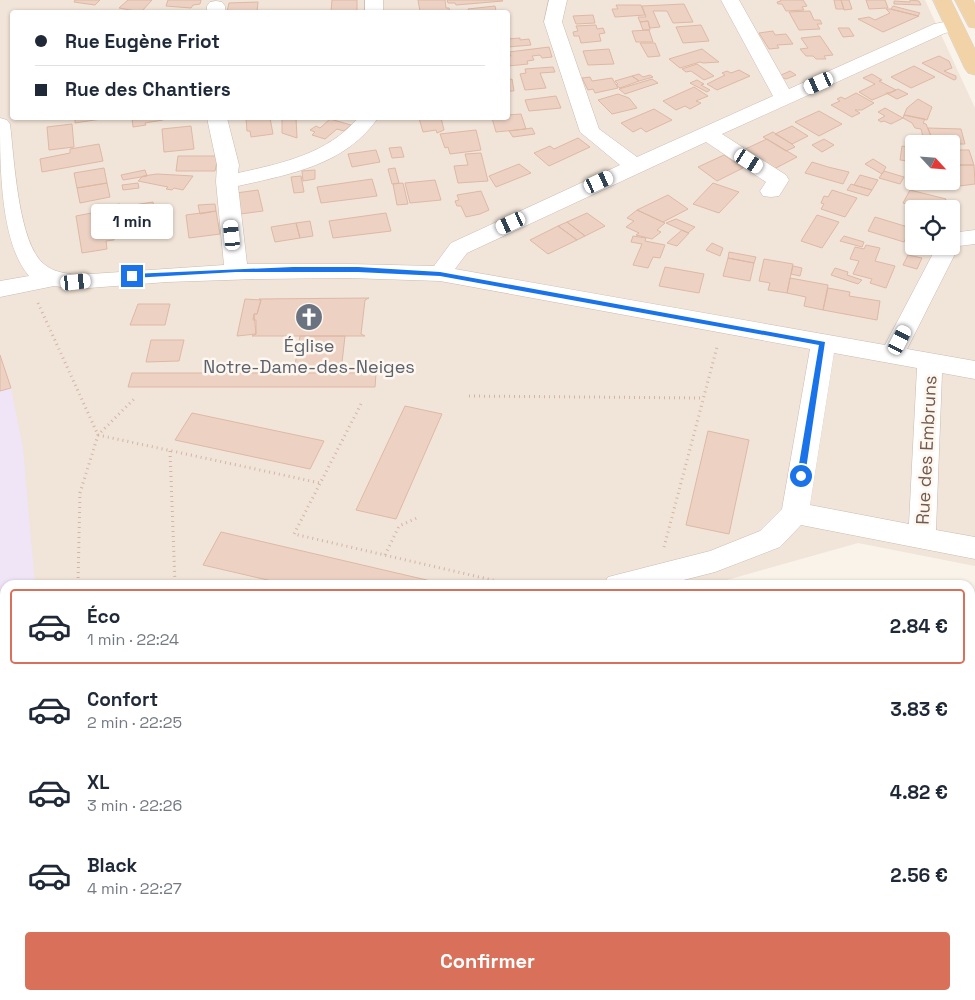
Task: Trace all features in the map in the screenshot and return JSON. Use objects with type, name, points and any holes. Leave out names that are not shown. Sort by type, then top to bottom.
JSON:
[{"type":"main road","points":[[942,0],[975,69]]},
{"type":"main road","points":[[964,0],[975,23]]},
{"type":"street","points":[[558,0],[553,22],[590,132],[635,166]]},
{"type":"street","points":[[730,0],[784,98]]},
{"type":"street","points":[[440,274],[459,248],[784,98],[941,28],[954,26]]},
{"type":"street","points":[[217,120],[228,165],[227,182],[236,270]]},
{"type":"street","points":[[227,182],[310,161],[337,149],[367,120]]},
{"type":"street","points":[[0,124],[12,214],[20,249],[31,266],[52,279]]},
{"type":"street","points":[[706,134],[778,180],[771,191]]},
{"type":"street","points":[[960,239],[975,237]]},
{"type":"street","points":[[892,356],[943,255]]},
{"type":"street","points":[[0,289],[52,279],[76,282],[132,276],[236,270],[358,270],[440,274],[975,370]]},
{"type":"street","points":[[638,580],[715,561],[770,539],[795,513],[822,343]]},
{"type":"street","name":"Rue des Embruns","points":[[922,538],[930,362]]},
{"type":"street","name":"Rue des Embruns","points":[[795,513],[975,548]]},
{"type":"path","points":[[29,284],[98,435]]},
{"type":"path","points":[[675,571],[663,549],[723,325]]},
{"type":"path","points":[[469,396],[703,398]]},
{"type":"path","points":[[78,580],[80,493],[98,435],[135,398]]},
{"type":"path","points":[[361,404],[294,534],[490,580]]},
{"type":"path","points":[[98,435],[320,483]]},
{"type":"path","points":[[170,451],[175,580]]},
{"type":"path","points":[[386,556],[400,526],[419,517]]},
{"type":"shaded area","points":[[0,0],[925,0],[975,108],[975,566],[858,543],[727,580],[0,580]]},
{"type":"shaded area","points":[[0,355],[11,388],[23,449],[35,580],[0,580]]},
{"type":"building","points":[[75,0],[100,0],[95,5],[74,2]]},
{"type":"building","points":[[128,0],[152,0],[143,10],[119,8]]},
{"type":"building","points":[[168,0],[201,0],[200,4],[193,5],[191,8],[166,6]]},
{"type":"building","points":[[332,0],[357,0],[357,10],[331,10]]},
{"type":"building","points":[[418,0],[445,0],[446,8],[450,10],[420,10]]},
{"type":"building","points":[[447,0],[503,1],[456,5],[455,3],[448,3]]},
{"type":"building","points":[[780,0],[803,0],[807,6],[802,7],[804,10],[786,11],[782,4],[778,4],[777,2]]},
{"type":"building","points":[[834,0],[841,0],[844,9],[836,9]]},
{"type":"building","points":[[841,0],[849,0],[852,9],[844,10]]},
{"type":"building","points":[[866,0],[885,0],[888,8],[869,9]]},
{"type":"building","points":[[910,0],[919,1],[921,5],[894,4],[894,1],[910,2]]},
{"type":"building","points":[[258,2],[257,10],[227,10],[229,3]]},
{"type":"building","points":[[684,4],[693,22],[673,23],[667,11],[653,11],[660,27],[650,28],[648,21],[640,22],[638,17],[646,17],[642,6]]},
{"type":"building","points":[[616,5],[641,5],[645,15],[615,17],[612,9],[618,9]]},
{"type":"building","points":[[495,6],[496,10],[468,10]]},
{"type":"building","points":[[893,6],[920,13],[918,16],[891,9]]},
{"type":"building","points":[[886,9],[919,16],[883,32],[858,19],[869,17],[875,20],[890,13]]},
{"type":"building","points":[[810,11],[814,20],[820,20],[822,24],[817,24],[820,29],[799,30],[789,12]]},
{"type":"building","points":[[593,15],[595,23],[576,24],[573,16]]},
{"type":"building","points":[[648,21],[650,30],[643,30],[640,22]]},
{"type":"building","points":[[596,25],[597,29],[603,28],[605,33],[599,34],[601,41],[581,43],[579,36],[574,36],[573,32],[578,31],[576,26]]},
{"type":"building","points":[[701,25],[709,41],[683,43],[676,27]]},
{"type":"building","points":[[838,28],[849,28],[854,36],[843,37]]},
{"type":"building","points":[[649,30],[653,42],[636,42],[632,31]]},
{"type":"building","points":[[773,31],[775,35],[786,34],[793,44],[777,45],[779,48],[769,49],[759,33]]},
{"type":"building","points":[[820,36],[833,55],[824,56],[826,59],[806,56],[800,49],[808,48],[801,38]]},
{"type":"building","points":[[510,39],[529,39],[531,45],[510,47]]},
{"type":"building","points":[[640,43],[655,43],[660,56],[648,57]]},
{"type":"building","points":[[549,47],[552,57],[532,56],[534,60],[527,61],[528,64],[510,66],[510,52]]},
{"type":"building","points":[[609,49],[614,64],[588,65],[583,51]]},
{"type":"building","points":[[702,49],[719,62],[700,62],[680,68],[669,59]]},
{"type":"building","points":[[939,56],[949,61],[952,68],[944,71],[956,76],[956,79],[954,80],[922,63]]},
{"type":"building","points":[[697,64],[714,76],[704,80],[691,71],[686,72],[682,69]]},
{"type":"building","points":[[914,66],[935,77],[911,88],[891,77]]},
{"type":"building","points":[[553,67],[555,72],[540,73],[546,88],[525,90],[520,74],[526,73],[525,69]]},
{"type":"building","points":[[739,70],[750,76],[717,90],[707,84],[725,75],[722,73],[727,71],[731,73]]},
{"type":"building","points":[[790,71],[796,75],[786,79],[779,76]]},
{"type":"building","points":[[639,74],[643,77],[650,75],[653,77],[639,81],[632,76]]},
{"type":"building","points":[[872,74],[882,80],[879,81],[896,90],[872,100],[859,92],[875,84],[863,78]]},
{"type":"building","points":[[632,76],[639,81],[620,88],[616,85],[618,84],[615,81]]},
{"type":"building","points":[[590,77],[592,81],[612,78],[618,88],[595,93],[593,89],[588,90],[582,78]]},
{"type":"building","points":[[512,79],[514,91],[510,91],[510,80]]},
{"type":"building","points":[[652,79],[658,83],[625,94],[619,89]]},
{"type":"building","points":[[697,80],[704,84],[701,85],[710,90],[707,92],[690,83]]},
{"type":"building","points":[[694,87],[708,96],[696,101],[701,103],[690,109],[685,106],[676,110],[663,101]]},
{"type":"building","points":[[898,89],[908,94],[897,99],[886,93],[890,93]]},
{"type":"building","points":[[856,93],[874,103],[862,110],[855,110],[860,113],[852,117],[831,105],[840,101],[837,99],[841,97],[845,99]]},
{"type":"building","points":[[618,94],[629,98],[637,108],[612,114],[598,100]]},
{"type":"building","points":[[556,96],[561,108],[529,111],[525,100]]},
{"type":"building","points":[[918,99],[932,107],[927,120],[904,115],[907,108]]},
{"type":"building","points":[[885,108],[903,118],[891,124],[884,121],[881,122],[878,120],[885,116],[878,112]]},
{"type":"building","points":[[654,109],[672,120],[646,132],[641,128],[633,132],[621,123]]},
{"type":"building","points":[[819,111],[842,124],[819,136],[795,122]]},
{"type":"building","points":[[521,114],[526,129],[496,132],[493,120],[510,120],[510,115]]},
{"type":"building","points":[[904,115],[925,119],[923,123],[926,124],[930,135],[923,135],[921,129],[915,128],[912,123],[903,118]]},
{"type":"building","points":[[75,120],[94,120],[75,123]]},
{"type":"building","points":[[132,120],[163,120],[145,123],[146,125],[133,127]]},
{"type":"building","points":[[246,120],[270,120],[273,134],[251,137],[250,131],[247,131]]},
{"type":"building","points":[[282,120],[296,120],[297,138],[282,133]]},
{"type":"building","points":[[329,120],[351,125],[344,131],[337,129],[325,139],[312,135],[315,132],[310,130],[316,126],[320,128]]},
{"type":"building","points":[[420,120],[442,120],[444,130],[437,133],[436,130],[423,132]]},
{"type":"building","points":[[72,124],[74,147],[49,150],[47,127]]},
{"type":"building","points":[[191,126],[194,149],[164,152],[162,129]]},
{"type":"building","points":[[792,126],[808,136],[792,144],[775,134]]},
{"type":"building","points":[[532,128],[535,134],[513,137],[509,131]]},
{"type":"building","points":[[928,128],[961,129],[965,144],[960,144],[960,135],[931,135]]},
{"type":"building","points":[[476,130],[481,150],[450,154],[448,147],[445,148],[440,134]]},
{"type":"building","points":[[773,132],[795,147],[786,151],[763,137]]},
{"type":"building","points":[[578,138],[590,147],[549,166],[534,153],[550,146],[554,149]]},
{"type":"building","points":[[767,139],[797,157],[774,169],[743,150]]},
{"type":"building","points":[[824,139],[834,145],[822,152],[812,145]]},
{"type":"building","points":[[99,144],[103,161],[42,172],[40,159],[70,153],[70,149]]},
{"type":"building","points":[[902,146],[905,146],[905,161],[900,160]]},
{"type":"building","points":[[401,147],[404,157],[392,158],[389,148]]},
{"type":"building","points":[[376,150],[380,162],[352,167],[348,154]]},
{"type":"building","points":[[960,150],[969,150],[974,165],[960,165]]},
{"type":"building","points":[[481,153],[488,181],[458,183],[454,166],[468,165],[465,154]]},
{"type":"building","points":[[724,155],[743,168],[717,181],[698,167]]},
{"type":"building","points":[[178,156],[215,156],[217,162],[215,171],[176,171]]},
{"type":"building","points":[[873,159],[886,167],[882,174],[865,164]]},
{"type":"building","points":[[812,162],[849,172],[843,184],[805,173]]},
{"type":"building","points":[[519,164],[531,173],[496,187],[489,176]]},
{"type":"building","points":[[960,165],[974,165],[975,184],[960,186]]},
{"type":"building","points":[[104,168],[107,183],[77,188],[74,173]]},
{"type":"building","points":[[395,168],[399,183],[392,184],[388,169]]},
{"type":"building","points":[[145,170],[147,176],[123,180],[121,175]]},
{"type":"building","points":[[315,170],[315,179],[303,181],[302,171]]},
{"type":"building","points":[[884,171],[904,177],[900,184],[879,178]]},
{"type":"building","points":[[157,174],[193,176],[183,190],[166,189],[168,187],[138,181],[143,176]]},
{"type":"building","points":[[860,175],[878,180],[872,190],[854,185]]},
{"type":"building","points":[[301,176],[304,192],[294,193],[291,177]]},
{"type":"building","points":[[372,179],[377,196],[321,203],[317,187]]},
{"type":"building","points":[[435,180],[441,200],[410,203],[405,183]]},
{"type":"building","points":[[107,183],[110,197],[80,203],[77,188]]},
{"type":"building","points":[[138,183],[139,188],[123,190],[122,185]]},
{"type":"building","points":[[403,183],[408,204],[397,205],[393,184]]},
{"type":"building","points":[[713,183],[739,192],[719,213],[693,204]]},
{"type":"building","points":[[851,184],[872,190],[868,196],[847,190]]},
{"type":"building","points":[[258,190],[263,211],[240,214],[236,193]]},
{"type":"building","points":[[832,190],[857,198],[845,217],[821,209],[824,204],[821,203],[824,196],[828,197]]},
{"type":"building","points":[[910,190],[946,199],[905,200],[905,204],[903,203]]},
{"type":"building","points":[[481,191],[489,210],[466,217],[461,206],[457,206],[455,201],[459,200],[457,195]]},
{"type":"building","points":[[668,195],[688,209],[663,222],[637,210]]},
{"type":"building","points":[[153,202],[154,207],[165,206],[168,218],[172,217],[172,223],[142,228],[140,217],[126,220],[124,213],[136,211],[134,205]]},
{"type":"building","points":[[120,204],[121,214],[114,215],[113,205]]},
{"type":"building","points":[[215,204],[216,211],[200,214],[198,205]]},
{"type":"building","points":[[637,210],[665,223],[657,230],[661,232],[652,239],[636,235],[639,233],[626,227],[634,221],[627,218]]},
{"type":"building","points":[[102,211],[106,230],[112,229],[114,240],[106,241],[107,249],[82,253],[76,216]]},
{"type":"building","points":[[216,211],[220,234],[189,238],[186,215]]},
{"type":"building","points":[[386,213],[391,231],[333,238],[329,221]]},
{"type":"building","points":[[587,213],[605,226],[585,236],[567,222]]},
{"type":"building","points":[[817,215],[839,222],[822,248],[801,241]]},
{"type":"building","points":[[875,217],[905,226],[905,240],[904,242],[868,231]]},
{"type":"building","points":[[138,218],[139,225],[127,227],[126,220]]},
{"type":"building","points":[[676,219],[695,227],[688,233],[666,223]]},
{"type":"building","points":[[310,221],[313,236],[300,238],[296,223]]},
{"type":"building","points":[[567,222],[585,236],[577,240],[558,226]]},
{"type":"building","points":[[296,223],[300,238],[275,242],[271,227]]},
{"type":"building","points":[[558,226],[577,240],[548,254],[530,240]]},
{"type":"building","points":[[682,230],[689,233],[677,246],[667,243]]},
{"type":"building","points":[[633,236],[646,238],[645,241],[665,245],[660,258],[653,257],[648,268],[633,265],[642,244],[631,242]]},
{"type":"building","points":[[844,236],[864,242],[862,247],[840,241]]},
{"type":"building","points":[[712,243],[723,248],[720,256],[706,250]]},
{"type":"building","points":[[866,245],[880,248],[875,261],[895,266],[886,288],[870,283],[872,279],[853,274],[859,261],[850,259],[855,247],[864,249]]},
{"type":"building","points":[[729,252],[756,257],[754,263],[728,258]]},
{"type":"building","points":[[908,255],[922,258],[917,269],[903,265]]},
{"type":"building","points":[[728,258],[754,263],[750,281],[723,276]]},
{"type":"building","points":[[764,259],[793,264],[787,293],[768,290],[770,283],[759,281]]},
{"type":"building","points":[[793,266],[802,268],[800,276],[791,274]]},
{"type":"building","points":[[665,267],[704,274],[699,293],[659,286]]},
{"type":"building","points":[[835,268],[848,272],[847,275],[862,280],[858,284],[831,275]]},
{"type":"building","points":[[790,278],[828,285],[823,310],[804,306],[806,297],[787,293]]},
{"type":"building","points":[[828,288],[850,292],[849,296],[880,301],[877,320],[823,310]]},
{"type":"building","name":"Église Notre-Dame-des-Neiges","points":[[369,298],[365,300],[361,334],[365,336],[252,336],[256,334],[256,320],[253,320],[261,300],[259,299]]},
{"type":"building","points":[[245,299],[261,300],[257,314],[254,314],[256,334],[237,336]]},
{"type":"building","points":[[138,304],[170,304],[165,325],[130,325]]},
{"type":"building","points":[[300,336],[345,336],[341,371],[294,371]]},
{"type":"building","points":[[151,340],[184,340],[179,361],[146,362]]},
{"type":"building","points":[[0,355],[11,388],[0,391]]},
{"type":"building","points":[[132,373],[376,373],[375,387],[128,387]]},
{"type":"building","points":[[405,406],[442,414],[396,519],[356,510]]},
{"type":"building","points":[[192,413],[324,441],[310,469],[175,440]]},
{"type":"building","points":[[708,431],[749,440],[729,534],[686,525]]},
{"type":"building","points":[[221,532],[427,580],[268,580],[203,565]]},
{"type":"place","name":"Église Notre-Dame-des-Neiges","points":[[309,317]]},
{"type":"route","points":[[132,276],[293,269],[440,274],[822,343],[801,476]]}]
